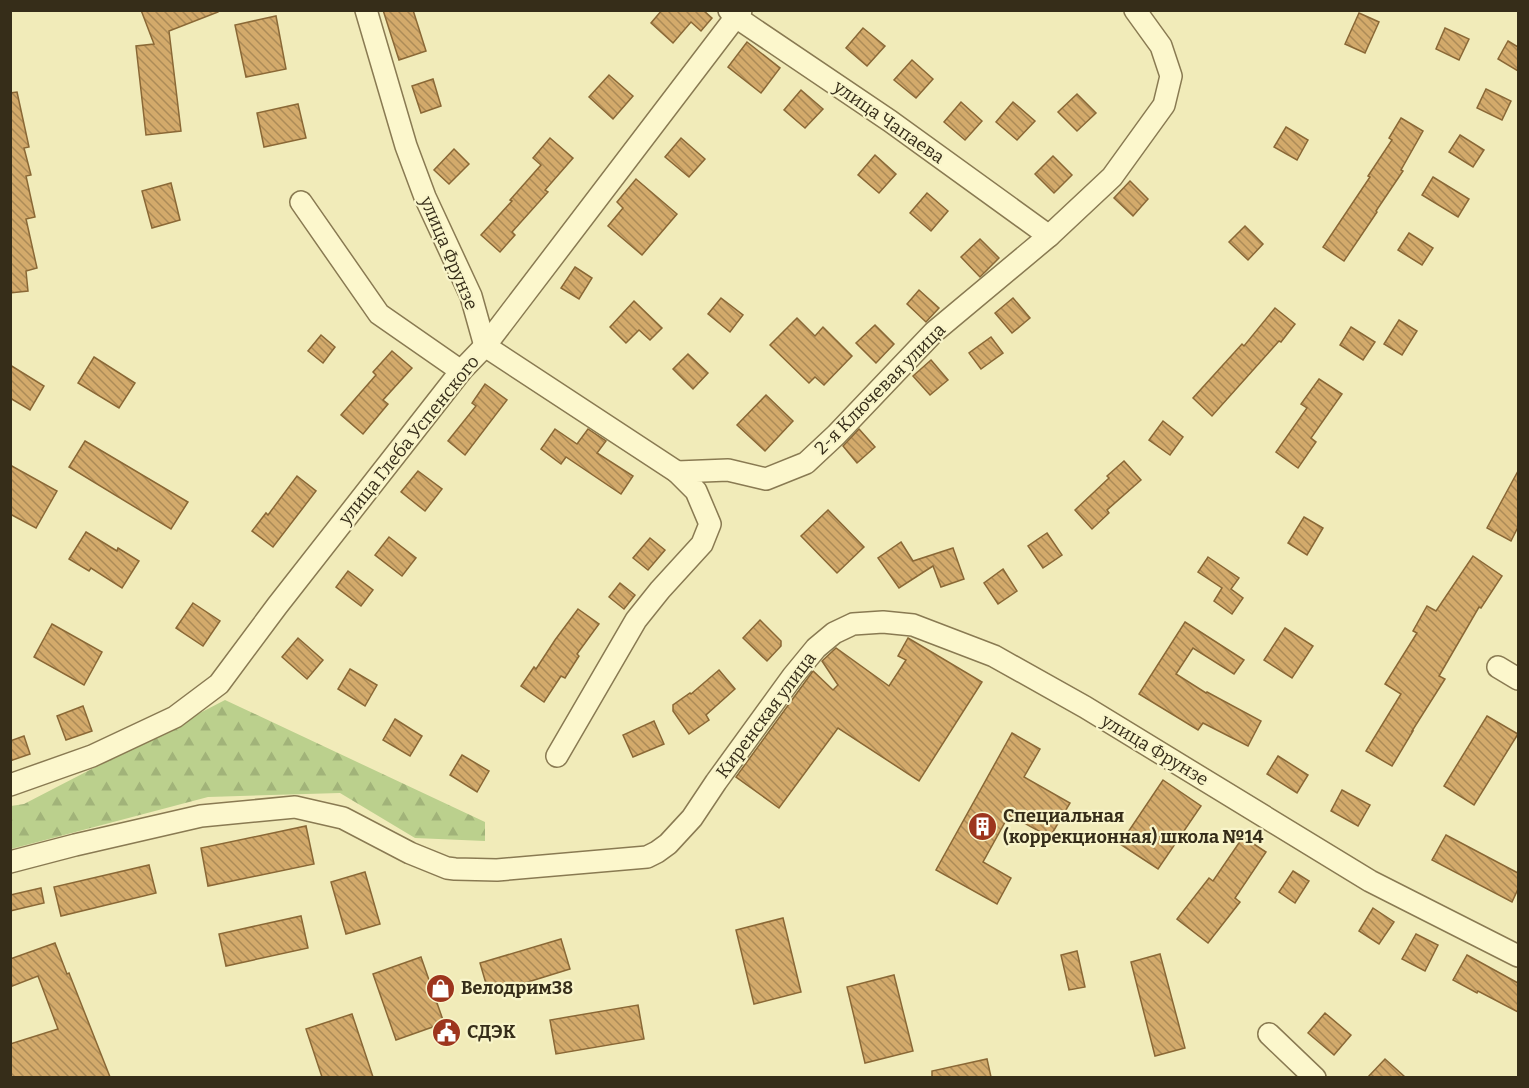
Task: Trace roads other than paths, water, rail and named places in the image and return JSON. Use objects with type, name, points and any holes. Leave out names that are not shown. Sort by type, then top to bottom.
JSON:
[{"type":"street","name":"улица Фрунзе","points":[[366,10],[406,146],[425,197],[471,296],[485,346]]},
{"type":"street","name":"2-я Ключевая улица","points":[[677,472],[728,470],[766,479],[806,463],[836,435],[934,332],[1049,236],[1112,177],[1164,105],[1171,76],[1161,46],[1135,10]]},
{"type":"street","name":"улица Глеба Успенского","points":[[10,785],[92,756],[175,717],[219,684],[277,606],[461,371],[485,346],[735,13]]},
{"type":"street","name":"улица Чапаева","points":[[735,13],[1049,236]]},
{"type":"street","points":[[301,202],[379,314],[461,371]]},
{"type":"street","points":[[485,346],[677,472],[696,491],[710,525],[702,544],[636,620],[557,756]]},
{"type":"street","name":"Киренская улица","points":[[10,862],[201,816],[295,807],[343,818],[447,868],[497,870],[647,857],[668,844],[692,818],[793,675],[816,648],[834,633],[854,624],[883,622],[913,625]]},
{"type":"street","name":"улица Фрунзе","points":[[913,625],[994,656],[1085,707],[1370,881],[1518,956]]},
{"type":"street","points":[[1498,667],[1518,679]]},
{"type":"street","points":[[1269,1034],[1314,1077]]},
{"type":"place","name":"Специальная (коррекционная) школа №14","points":[[982,826]]},
{"type":"place","name":"Велодрим38","points":[[440,988]]},
{"type":"place","name":"СДЭК","points":[[446,1032]]}]
